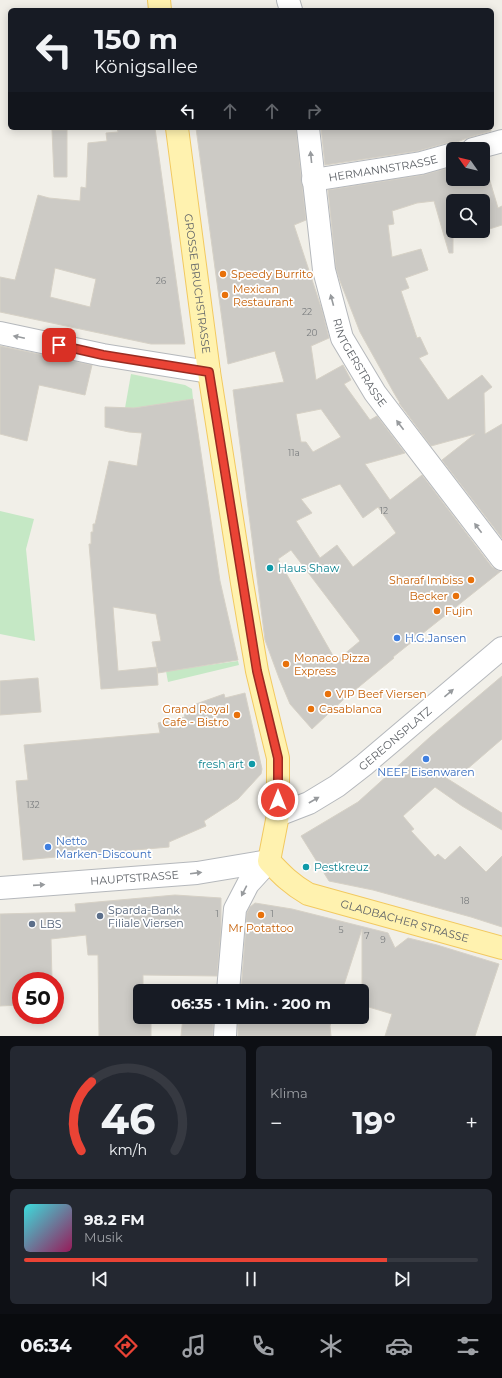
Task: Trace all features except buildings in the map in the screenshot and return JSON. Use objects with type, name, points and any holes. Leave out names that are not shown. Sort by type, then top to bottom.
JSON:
[{"type":"main road","name":"GROSSE BRUCHSTRASSE","points":[[177,130],[209,372],[257,671],[278,758],[278,815],[269,861]]},
{"type":"main road","name":"GLADBACHER STRASSE","points":[[269,861],[285,879],[308,894],[502,948]]},
{"type":"street","name":"RINTGERSTRASSE","points":[[308,130],[324,270],[342,338],[375,393],[502,559]]},
{"type":"street","points":[[490,144],[502,141]]},
{"type":"street","name":"HERMANNSTRASSE","points":[[313,180],[421,163],[446,156]]},
{"type":"street","points":[[0,333],[103,355],[209,372]]},
{"type":"street","name":"GEREONSPLATZ","points":[[278,815],[308,803],[337,786],[370,761],[502,648]]},
{"type":"street","points":[[229,984],[235,909],[248,884],[269,861]]},
{"type":"street","name":"HAUPTSTRASSE","points":[[0,888],[197,873],[269,861]]},
{"type":"street","points":[[225,1036],[226,1024]]},
{"type":"green space","points":[[131,374],[185,385],[192,389],[193,399],[135,408],[125,408]]},
{"type":"green space","points":[[0,511],[34,519],[26,549],[35,641],[0,634]]},
{"type":"green space","points":[[238,661],[239,665],[168,682],[166,671]]},
{"type":"place","name":"Speedy Burrito","points":[[223,274]]},
{"type":"place","name":"Mexican Restaurant","points":[[225,295]]},
{"type":"place","name":"Haus Shaw","points":[[270,568]]},
{"type":"place","name":"Sharaf Imbiss","points":[[471,580]]},
{"type":"place","name":"Becker","points":[[456,596]]},
{"type":"place","name":"Fujin","points":[[437,611]]},
{"type":"place","name":"H.G.Jansen","points":[[397,638]]},
{"type":"place","name":"Monaco Pizza Express","points":[[286,664]]},
{"type":"place","name":"VIP Beef Viersen","points":[[328,694]]},
{"type":"place","name":"Casablanca","points":[[311,709]]},
{"type":"place","name":"Grand Royal Cafe - Bistro","points":[[237,715]]},
{"type":"place","name":"NEEF Eisenwaren","points":[[426,759]]},
{"type":"place","name":"fresh art","points":[[252,764]]},
{"type":"place","name":"Netto Marken-Discount","points":[[48,847]]},
{"type":"place","name":"Pestkreuz","points":[[306,867]]},
{"type":"place","name":"Mr Potattoo","points":[[261,915]]},
{"type":"place","name":"Sparda-Bank Filiale Viersen","points":[[100,916]]},
{"type":"place","name":"LBS","points":[[32,924]]},
{"type":"route","points":[[59,345],[103,355],[209,372],[257,671],[278,758],[278,800]]}]
